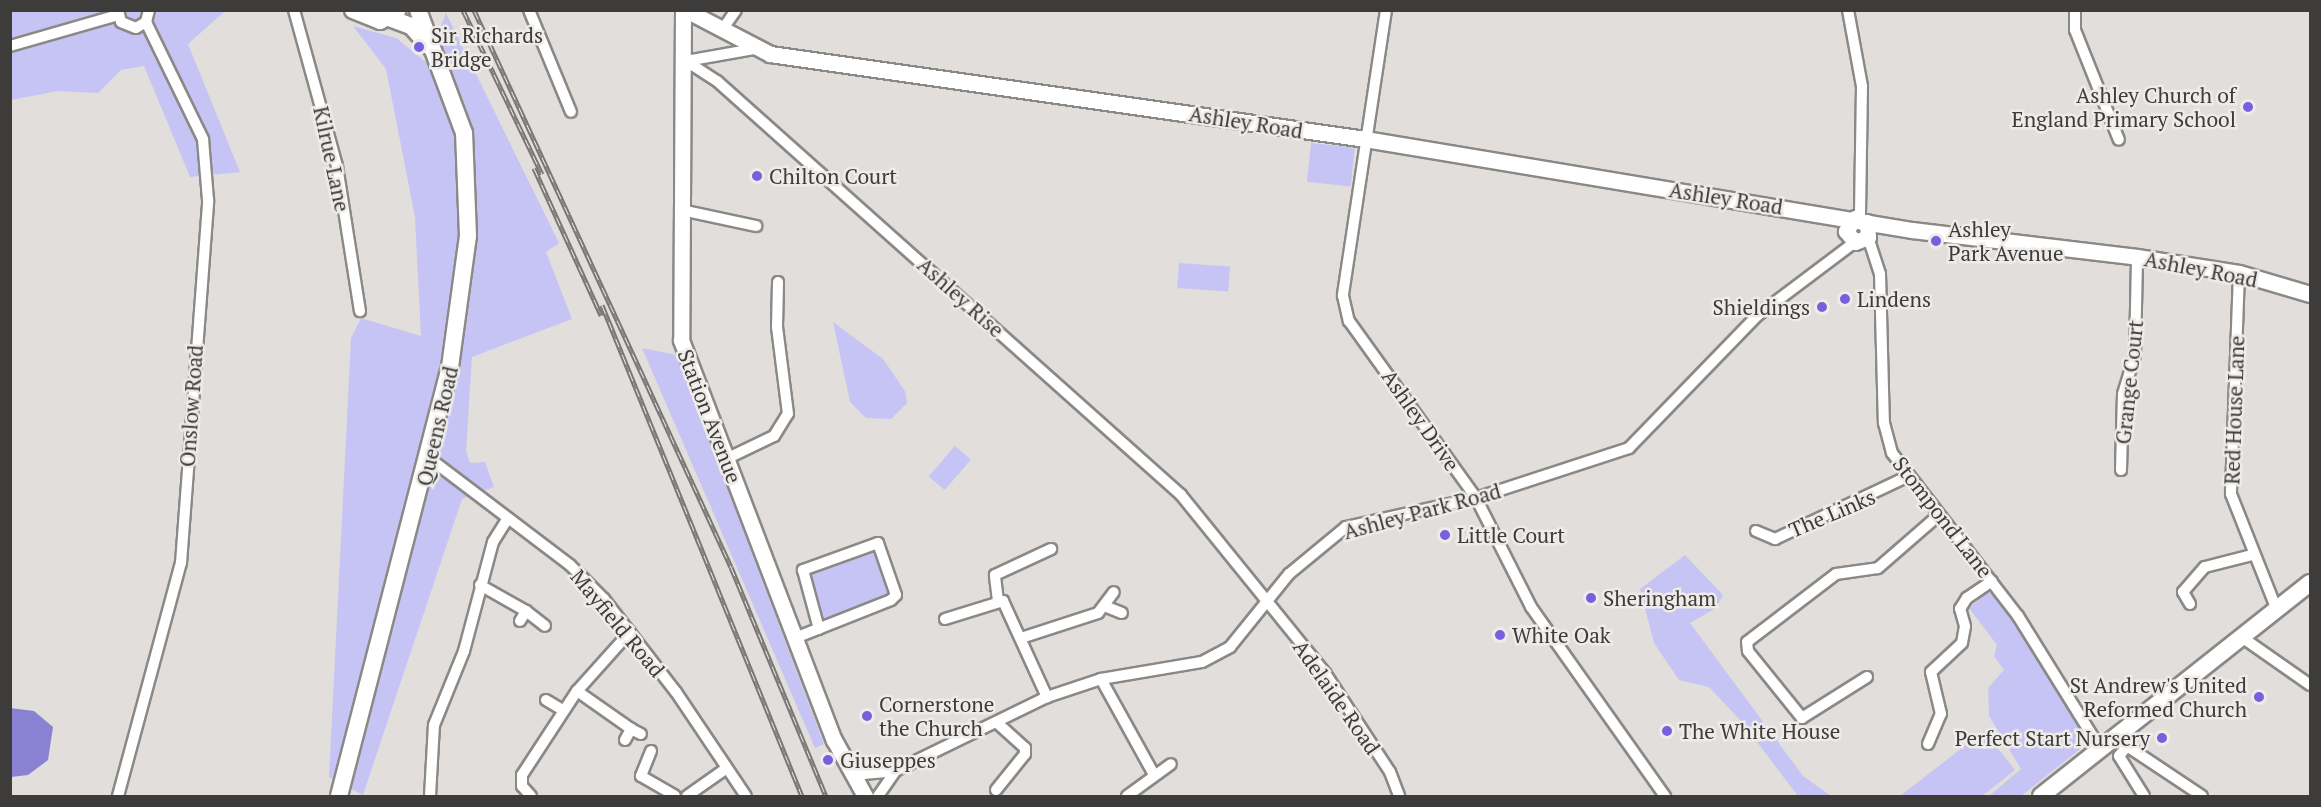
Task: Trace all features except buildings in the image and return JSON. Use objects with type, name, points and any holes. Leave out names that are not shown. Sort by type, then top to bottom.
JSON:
[{"type":"main road","name":"Queens Road","points":[[353,10],[371,20],[394,14],[411,26],[434,52]]},
{"type":"main road","name":"Queens Road","points":[[339,796],[429,458],[456,342],[471,208],[458,108],[418,10]]},
{"type":"main road","name":"Ashley Road","points":[[684,10],[754,49],[1365,140],[1816,213],[1859,230],[1912,230],[2137,257],[2239,273],[2310,294]]},
{"type":"main road","name":"Station Avenue","points":[[684,10],[686,61],[681,210],[681,340],[846,766],[865,796]]},
{"type":"main road","points":[[2045,795],[2100,748],[2243,638],[2310,583]]},
{"type":"street","name":"Kilrue Lane","points":[[294,10],[337,166],[360,310]]},
{"type":"street","points":[[529,10],[571,112]]},
{"type":"street","points":[[722,30],[736,10]]},
{"type":"street","name":"Ashley Drive","points":[[1386,10],[1342,296],[1348,321],[1476,498],[1531,607],[1665,796]]},
{"type":"street","points":[[1848,10],[1862,86],[1859,230]]},
{"type":"street","points":[[2075,10],[2075,30],[2120,140]]},
{"type":"street","points":[[10,46],[118,13],[130,28],[148,16]]},
{"type":"street","name":"Onslow Road","points":[[118,796],[181,563],[208,200],[203,139],[148,16]]},
{"type":"street","points":[[686,61],[754,49]]},
{"type":"street","name":"Ashley Rise","points":[[686,61],[717,81],[1181,495],[1267,602]]},
{"type":"street","points":[[681,210],[756,226]]},
{"type":"street","name":"Stompond Lane","points":[[1859,230],[1875,257],[1884,423],[1907,477],[1992,581],[2100,748]]},
{"type":"street","name":"Ashley Park Road","points":[[846,766],[863,774],[895,771],[1047,697],[1101,679],[1216,657],[1267,602],[1289,574],[1346,528],[1476,498],[1629,448],[1758,315],[1834,259],[1859,230]]},
{"type":"street","name":"Grange Court","points":[[2121,470],[2123,394],[2135,355],[2137,257]]},
{"type":"street","name":"Red House Lane","points":[[2239,273],[2231,494],[2252,555],[2277,610]]},
{"type":"street","points":[[726,459],[774,436],[788,414],[777,327],[778,282]]},
{"type":"street","name":"Mayfield Road","points":[[429,458],[570,565],[630,632],[676,692],[724,770],[746,796]]},
{"type":"street","name":"The Links","points":[[1756,531],[1775,539],[1907,477]]},
{"type":"street","points":[[1867,677],[1802,718],[1748,651],[1748,642],[1836,574],[1878,568],[1939,515]]},
{"type":"street","points":[[430,796],[434,725],[464,651],[493,542],[508,518]]},
{"type":"street","points":[[795,638],[819,629],[896,596],[878,543],[803,570],[819,629]]},
{"type":"street","points":[[1047,697],[1008,608],[998,601],[995,575],[1051,549]]},
{"type":"street","points":[[2190,604],[2183,592],[2205,567],[2252,555]]},
{"type":"street","points":[[1928,744],[1941,714],[1931,672],[1962,643],[1965,626],[1960,609],[1966,597],[1992,581]]},
{"type":"street","points":[[480,585],[523,616],[545,626]]},
{"type":"street","points":[[1021,638],[1107,606],[1114,592]]},
{"type":"street","points":[[945,619],[998,601]]},
{"type":"street","name":"Adelaide Road","points":[[1267,602],[1325,673],[1390,772],[1400,796]]},
{"type":"street","points":[[1107,606],[1122,613]]},
{"type":"street","points":[[531,796],[522,786],[522,775],[561,709],[630,632]]},
{"type":"street","points":[[2243,638],[2310,685]]},
{"type":"street","points":[[1101,679],[1153,773]]},
{"type":"street","points":[[577,691],[636,731],[625,740]]},
{"type":"street","points":[[546,700],[561,709]]},
{"type":"street","points":[[996,790],[1025,754],[1025,748],[997,723]]},
{"type":"street","points":[[2144,796],[2119,756],[2131,747],[2202,796]]},
{"type":"street","points":[[651,751],[641,776],[675,796]]},
{"type":"street","points":[[1127,796],[1153,773],[1171,764]]},
{"type":"street","points":[[687,796],[724,770]]},
{"type":"street","points":[[878,796],[895,771]]},
{"type":"shaded area","points":[[11,11],[225,11],[188,44],[240,172],[190,177],[144,66],[121,70],[98,93],[58,91],[11,100]]},
{"type":"shaded area","points":[[446,13],[559,243],[546,252],[572,319],[472,357],[466,451],[470,463],[485,462],[494,487],[462,499],[363,795],[329,777],[351,338],[361,318],[421,336],[415,217],[386,69],[353,26],[396,38],[427,63]]},
{"type":"shaded area","points":[[1311,143],[1355,148],[1351,186],[1307,182]]},
{"type":"shaded area","points":[[1179,263],[1230,267],[1228,291],[1177,288]]},
{"type":"shaded area","points":[[833,322],[883,359],[905,391],[907,403],[891,419],[866,418],[850,402]]},
{"type":"shaded area","points":[[642,348],[677,355],[824,744],[815,748]]},
{"type":"shaded area","points":[[955,446],[971,460],[945,490],[929,476]]},
{"type":"shaded area","points":[[875,545],[893,595],[825,621],[820,617],[805,574]]},
{"type":"shaded area","points":[[1685,555],[1723,595],[1716,608],[1690,623],[1803,776],[1831,796],[1798,796],[1741,721],[1709,687],[1679,680],[1654,643],[1640,589]]},
{"type":"shaded area","points":[[1988,592],[2018,616],[2094,738],[2021,796],[1989,796],[2021,769],[1989,716],[1988,688],[2004,670],[1994,656],[1997,645],[1969,608]]},
{"type":"shaded area","points":[[10,708],[34,711],[53,727],[48,760],[28,775],[11,777]]},
{"type":"shaded area","points":[[1984,731],[2015,770],[1982,796],[1900,796]]},
{"type":"railway","points":[[463,10],[542,174]]},
{"type":"railway","points":[[474,10],[731,567],[826,796]]},
{"type":"railway","points":[[534,168],[601,315]]},
{"type":"railway","points":[[602,305],[802,796]]},
{"type":"place","name":"Sir Richards Bridge","points":[[419,47]]},
{"type":"place","name":"Ashley Church of England Primary School","points":[[2248,107]]},
{"type":"place","name":"Chilton Court","points":[[757,176]]},
{"type":"place","name":"Ashley Park Avenue","points":[[1936,241]]},
{"type":"place","name":"Lindens","points":[[1845,299]]},
{"type":"place","name":"Shieldings","points":[[1822,307]]},
{"type":"place","name":"Little Court","points":[[1445,535]]},
{"type":"place","name":"Sheringham","points":[[1591,598]]},
{"type":"place","name":"White Oak","points":[[1500,635]]},
{"type":"place","name":"St Andrew's United Reformed Church","points":[[2259,697]]},
{"type":"place","name":"Cornerstone the Church","points":[[867,716]]},
{"type":"place","name":"The White House","points":[[1667,731]]},
{"type":"place","name":"Perfect Start Nursery","points":[[2162,738]]},
{"type":"place","name":"Giuseppes","points":[[828,760]]}]
